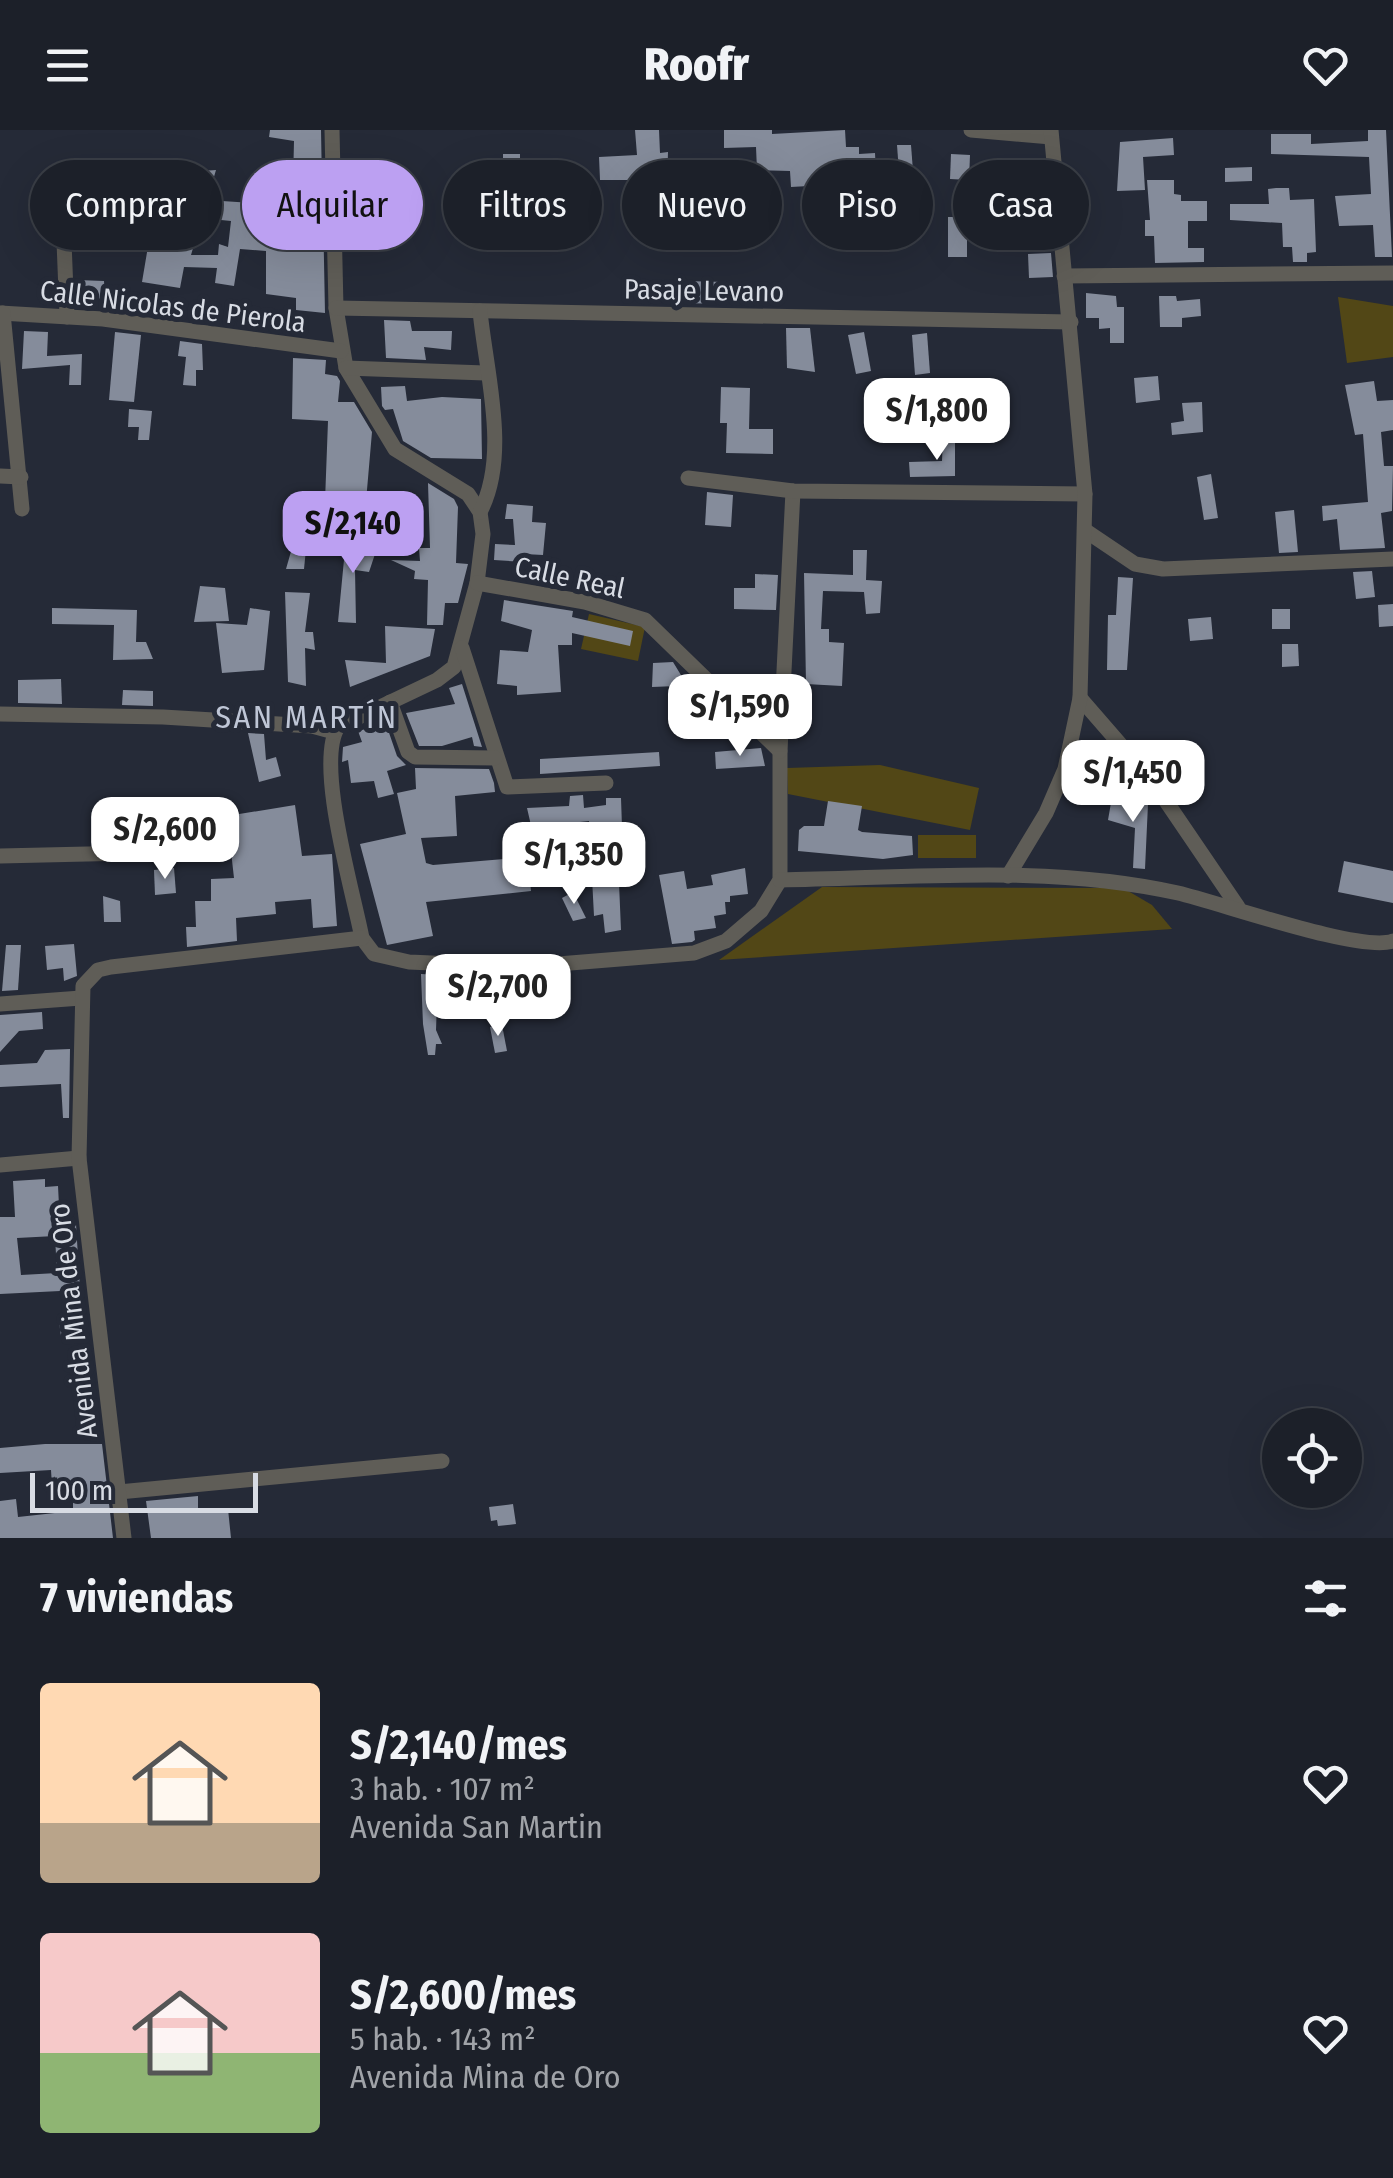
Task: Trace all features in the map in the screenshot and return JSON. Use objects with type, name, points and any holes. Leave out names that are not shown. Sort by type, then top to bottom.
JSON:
[{"type":"street","points":[[332,130],[336,308],[346,368],[395,449],[458,487],[480,512]]},
{"type":"street","points":[[970,130],[1051,133],[1086,530],[1080,698],[1065,769],[1046,813],[1008,876]]},
{"type":"street","points":[[64,250],[67,317]]},
{"type":"street","points":[[1064,276],[1393,273]]},
{"type":"street","name":"Pasaje Levano","points":[[336,308],[1070,322]]},
{"type":"street","points":[[480,311],[494,466],[480,512],[477,583],[462,648],[454,667],[437,680],[334,732],[329,740],[329,771],[362,938],[374,954],[409,962],[521,967],[694,953],[726,941],[749,921],[780,880],[780,751],[793,490]]},
{"type":"street","points":[[2,313],[22,509]]},
{"type":"street","name":"Calle Nicolas de Pierola","points":[[2,313],[67,317],[341,351]]},
{"type":"street","points":[[346,368],[486,373]]},
{"type":"street","points":[[0,476],[21,477]]},
{"type":"street","points":[[688,478],[793,490],[1084,494]]},
{"type":"street","points":[[1086,530],[1135,564],[1163,569],[1393,559]]},
{"type":"street","name":"Calle Real","points":[[477,583],[585,602],[645,620],[780,751]]},
{"type":"street","points":[[462,648],[507,787],[606,783]]},
{"type":"street","points":[[1080,698],[1153,782],[1238,907]]},
{"type":"street","points":[[390,702],[408,752],[415,757],[495,758]]},
{"type":"street","points":[[0,714],[163,716],[298,725],[334,732]]},
{"type":"street","points":[[0,856],[218,851]]},
{"type":"street","points":[[780,880],[1008,876],[1132,883],[1238,907],[1325,935],[1370,944],[1393,941]]},
{"type":"street","name":"Avenida Mina de Oro","points":[[124,1538],[79,1158],[82,998],[90,976],[111,967],[362,938]]},
{"type":"street","points":[[0,1004],[82,998]]},
{"type":"street","points":[[0,1165],[79,1158]]},
{"type":"street","points":[[119,1492],[442,1461]]},
{"type":"shaded area","points":[[1338,297],[1393,306],[1393,357],[1347,363]]},
{"type":"shaded area","points":[[589,614],[645,627],[638,661],[581,649]]},
{"type":"shaded area","points":[[880,765],[979,788],[970,830],[788,794],[787,768]]},
{"type":"shaded area","points":[[918,835],[976,835],[976,858],[918,858]]},
{"type":"shaded area","points":[[822,887],[1123,888],[1152,905],[1172,929],[719,960]]},
{"type":"building","points":[[270,130],[321,130],[322,160],[294,160],[294,141],[269,137]]},
{"type":"building","points":[[635,130],[659,130],[660,153],[668,152],[668,160],[622,160],[622,180],[602,180],[599,157],[637,155]]},
{"type":"building","points":[[724,130],[772,130],[772,134],[845,130],[846,147],[859,147],[859,154],[875,153],[875,160],[802,160],[802,186],[791,187],[790,171],[782,171],[782,160],[757,160],[756,147],[724,148]]},
{"type":"building","points":[[1368,130],[1386,130],[1392,257],[1375,257],[1373,225],[1339,226],[1335,196],[1371,194],[1369,157],[1271,154],[1271,134],[1311,134],[1311,144],[1368,141]]},
{"type":"building","points":[[1173,138],[1174,155],[1143,157],[1145,190],[1117,191],[1120,142]]},
{"type":"building","points":[[897,145],[911,145],[912,160],[898,160]]},
{"type":"building","points":[[503,154],[520,154],[520,160],[503,160]]},
{"type":"building","points":[[951,154],[970,155],[970,160],[953,160],[950,179]]},
{"type":"building","points":[[1252,167],[1252,181],[1225,182],[1225,168]]},
{"type":"building","points":[[1147,180],[1174,180],[1174,194],[1181,195],[1181,201],[1207,201],[1207,221],[1188,221],[1188,248],[1204,248],[1204,262],[1155,263],[1154,236],[1145,236],[1145,220],[1150,220]]},
{"type":"building","points":[[1289,188],[1290,200],[1314,199],[1316,252],[1307,253],[1307,262],[1293,262],[1292,247],[1283,247],[1282,223],[1230,220],[1230,204],[1269,204],[1268,189]]},
{"type":"building","points":[[222,201],[242,202],[242,249],[234,286],[215,283],[217,268],[184,267],[180,288],[142,282],[147,250],[192,250],[191,255],[218,255],[222,245],[228,247],[231,221],[222,220]]},
{"type":"building","points":[[948,217],[953,217],[953,250],[967,250],[967,257],[948,257]]},
{"type":"building","points":[[253,250],[324,250],[325,313],[296,310],[296,298],[266,294],[266,251]]},
{"type":"building","points":[[1051,253],[1053,277],[1029,278],[1028,254]]},
{"type":"building","points":[[77,280],[104,281],[105,299],[77,297]]},
{"type":"building","points":[[682,281],[727,282],[727,304],[681,303]]},
{"type":"building","points":[[1086,293],[1116,296],[1117,307],[1124,307],[1124,343],[1110,343],[1110,328],[1099,329],[1099,318],[1086,318]]},
{"type":"building","points":[[1159,296],[1176,296],[1177,301],[1200,299],[1201,316],[1182,318],[1182,327],[1160,327]]},
{"type":"building","points":[[384,320],[410,321],[412,331],[452,331],[451,350],[424,347],[426,360],[386,358]]},
{"type":"building","points":[[786,328],[810,328],[815,372],[787,368]]},
{"type":"building","points":[[24,331],[48,332],[47,356],[82,354],[81,385],[69,385],[70,365],[22,369]]},
{"type":"building","points":[[115,332],[141,335],[134,402],[109,400]]},
{"type":"building","points":[[864,332],[871,371],[856,374],[848,335]]},
{"type":"building","points":[[927,333],[930,373],[915,375],[912,335]]},
{"type":"building","points":[[180,341],[202,344],[203,370],[196,370],[196,386],[183,385],[186,357],[178,356]]},
{"type":"building","points":[[293,358],[326,360],[325,374],[337,376],[340,381],[338,402],[354,402],[372,432],[365,513],[349,512],[347,530],[324,528],[328,421],[292,419]]},
{"type":"building","points":[[1158,376],[1160,400],[1136,403],[1134,378]]},
{"type":"building","points":[[1374,381],[1377,401],[1393,400],[1393,430],[1381,432],[1384,466],[1393,466],[1392,511],[1381,513],[1385,548],[1340,550],[1337,519],[1323,521],[1322,506],[1368,502],[1363,434],[1355,435],[1345,385]]},
{"type":"building","points":[[405,386],[407,401],[442,397],[481,399],[482,459],[431,458],[403,441],[393,409],[385,410],[382,406],[381,387]]},
{"type":"building","points":[[721,387],[750,388],[749,429],[773,429],[773,454],[726,453],[727,423],[720,423]]},
{"type":"building","points":[[1202,402],[1203,432],[1172,435],[1171,423],[1184,421],[1182,403]]},
{"type":"building","points":[[129,409],[152,411],[149,440],[138,440],[139,427],[128,427]]},
{"type":"building","points":[[943,438],[955,438],[955,476],[910,477],[909,462],[942,461]]},
{"type":"building","points":[[1211,474],[1218,518],[1204,520],[1197,477]]},
{"type":"building","points":[[428,483],[454,499],[458,507],[456,563],[468,564],[458,603],[445,603],[443,625],[427,625],[428,580],[414,579],[415,571],[391,560],[420,561],[419,548],[430,548]]},
{"type":"building","points":[[707,492],[733,495],[731,527],[705,525]]},
{"type":"building","points":[[507,504],[533,506],[532,522],[546,523],[543,555],[524,554],[524,562],[494,560],[495,544],[515,545],[513,519],[505,519]]},
{"type":"building","points":[[1294,510],[1298,552],[1279,553],[1275,512]]},
{"type":"building","points":[[346,539],[366,540],[368,547],[377,548],[369,572],[355,570],[356,623],[338,622]]},
{"type":"building","points":[[292,548],[306,549],[304,569],[286,569]]},
{"type":"building","points":[[853,550],[867,550],[866,580],[882,581],[880,613],[866,614],[864,592],[823,591],[821,629],[829,629],[829,642],[844,643],[842,686],[806,684],[804,573],[853,575]]},
{"type":"building","points":[[1372,571],[1375,597],[1356,599],[1353,572]]},
{"type":"building","points":[[755,574],[778,575],[776,610],[734,609],[734,588],[755,588]]},
{"type":"building","points":[[1118,577],[1133,578],[1127,670],[1107,670],[1108,615],[1116,615]]},
{"type":"building","points":[[200,586],[225,588],[229,621],[194,622]]},
{"type":"building","points":[[285,592],[310,593],[305,632],[313,632],[315,650],[305,648],[306,686],[288,682]]},
{"type":"building","points":[[504,600],[573,611],[572,617],[633,631],[630,646],[572,633],[572,645],[558,645],[561,692],[517,695],[517,686],[497,684],[500,650],[528,652],[532,630],[501,621]]},
{"type":"building","points":[[1393,604],[1393,626],[1379,627],[1378,605]]},
{"type":"building","points":[[52,608],[137,610],[136,642],[146,642],[153,659],[113,660],[114,625],[52,624]]},
{"type":"building","points":[[250,608],[270,611],[264,670],[222,673],[216,623],[247,625]]},
{"type":"building","points":[[1272,609],[1290,609],[1290,629],[1272,629]]},
{"type":"building","points":[[1211,617],[1213,639],[1190,641],[1188,619]]},
{"type":"building","points":[[385,626],[435,629],[430,656],[350,687],[345,660],[386,663]]},
{"type":"building","points":[[1282,644],[1298,644],[1299,666],[1282,667]]},
{"type":"building","points":[[673,662],[684,680],[676,680],[677,686],[652,687],[653,663]]},
{"type":"building","points":[[61,679],[62,704],[18,703],[18,680]]},
{"type":"building","points":[[462,684],[482,747],[474,746],[472,737],[442,746],[419,746],[406,713],[455,704],[449,688]]},
{"type":"building","points":[[123,690],[153,691],[153,706],[122,705]]},
{"type":"building","points":[[386,724],[397,756],[406,765],[387,771],[394,794],[378,798],[374,781],[351,783],[348,760],[342,762],[343,747],[362,742],[358,731]]},
{"type":"building","points":[[248,733],[264,734],[266,760],[276,757],[281,776],[259,782]]},
{"type":"building","points":[[761,748],[765,766],[716,769],[715,752]]},
{"type":"building","points":[[659,752],[660,766],[540,774],[540,759]]},
{"type":"building","points":[[415,768],[489,769],[494,783],[495,792],[455,796],[457,836],[421,838],[426,863],[433,865],[538,856],[527,808],[569,806],[570,796],[583,795],[584,808],[606,805],[606,798],[621,798],[622,827],[608,827],[612,884],[619,883],[621,930],[605,933],[603,914],[594,916],[589,821],[553,825],[560,868],[529,871],[531,891],[426,902],[433,936],[387,945],[360,844],[406,834],[397,793],[416,789]]},
{"type":"building","points":[[1112,797],[1148,804],[1145,869],[1133,868],[1135,828],[1108,820]]},
{"type":"building","points":[[828,801],[862,806],[858,830],[862,832],[912,836],[913,855],[883,859],[798,851],[799,830],[804,826],[824,826]]},
{"type":"building","points":[[295,805],[302,856],[332,854],[337,926],[313,928],[311,899],[275,902],[276,914],[236,918],[237,941],[187,947],[186,927],[196,927],[195,901],[211,901],[211,879],[234,878],[227,816]]},
{"type":"building","points":[[148,810],[149,830],[132,831],[131,811]]},
{"type":"building","points":[[1344,861],[1393,871],[1393,903],[1338,892]]},
{"type":"building","points":[[174,868],[176,893],[155,895],[154,870]]},
{"type":"building","points":[[745,868],[748,894],[730,896],[730,902],[725,902],[726,914],[714,916],[716,928],[694,931],[692,942],[672,944],[659,875],[684,871],[687,889],[713,885],[711,875]]},
{"type":"building","points":[[573,892],[586,918],[573,921],[562,898]]},
{"type":"building","points":[[103,896],[120,901],[121,922],[104,922]]},
{"type":"building","points":[[74,944],[77,976],[64,981],[63,968],[47,970],[45,946]]},
{"type":"building","points":[[6,945],[21,945],[18,990],[2,991]]},
{"type":"building","points":[[421,974],[459,976],[458,1003],[437,1002],[436,1030],[442,1044],[436,1044],[435,1055],[428,1055]]},
{"type":"building","points":[[42,1012],[43,1029],[19,1031],[0,1052],[0,1015]]},
{"type":"building","points":[[502,1025],[507,1051],[495,1053],[490,1027]]},
{"type":"building","points":[[70,1049],[69,1118],[63,1118],[61,1084],[0,1087],[0,1065],[37,1063],[45,1050]]},
{"type":"building","points":[[45,1179],[45,1187],[58,1186],[60,1225],[76,1224],[80,1290],[0,1294],[0,1217],[15,1217],[13,1181]],"holes":[[[55,1236],[57,1273],[21,1275],[17,1238]]]},
{"type":"building","points":[[84,1319],[85,1333],[61,1336],[59,1322]]},
{"type":"building","points":[[102,1444],[113,1538],[0,1538],[0,1501],[16,1499],[18,1517],[73,1511],[73,1485],[52,1486],[51,1470],[0,1473],[0,1448]]},
{"type":"building","points":[[198,1496],[198,1513],[228,1509],[231,1538],[151,1538],[146,1501]]},
{"type":"building","points":[[513,1504],[516,1524],[498,1526],[497,1520],[491,1521],[489,1507]]},
{"type":"district","name":"SAN MARTÍN","points":[[307,717]]}]
